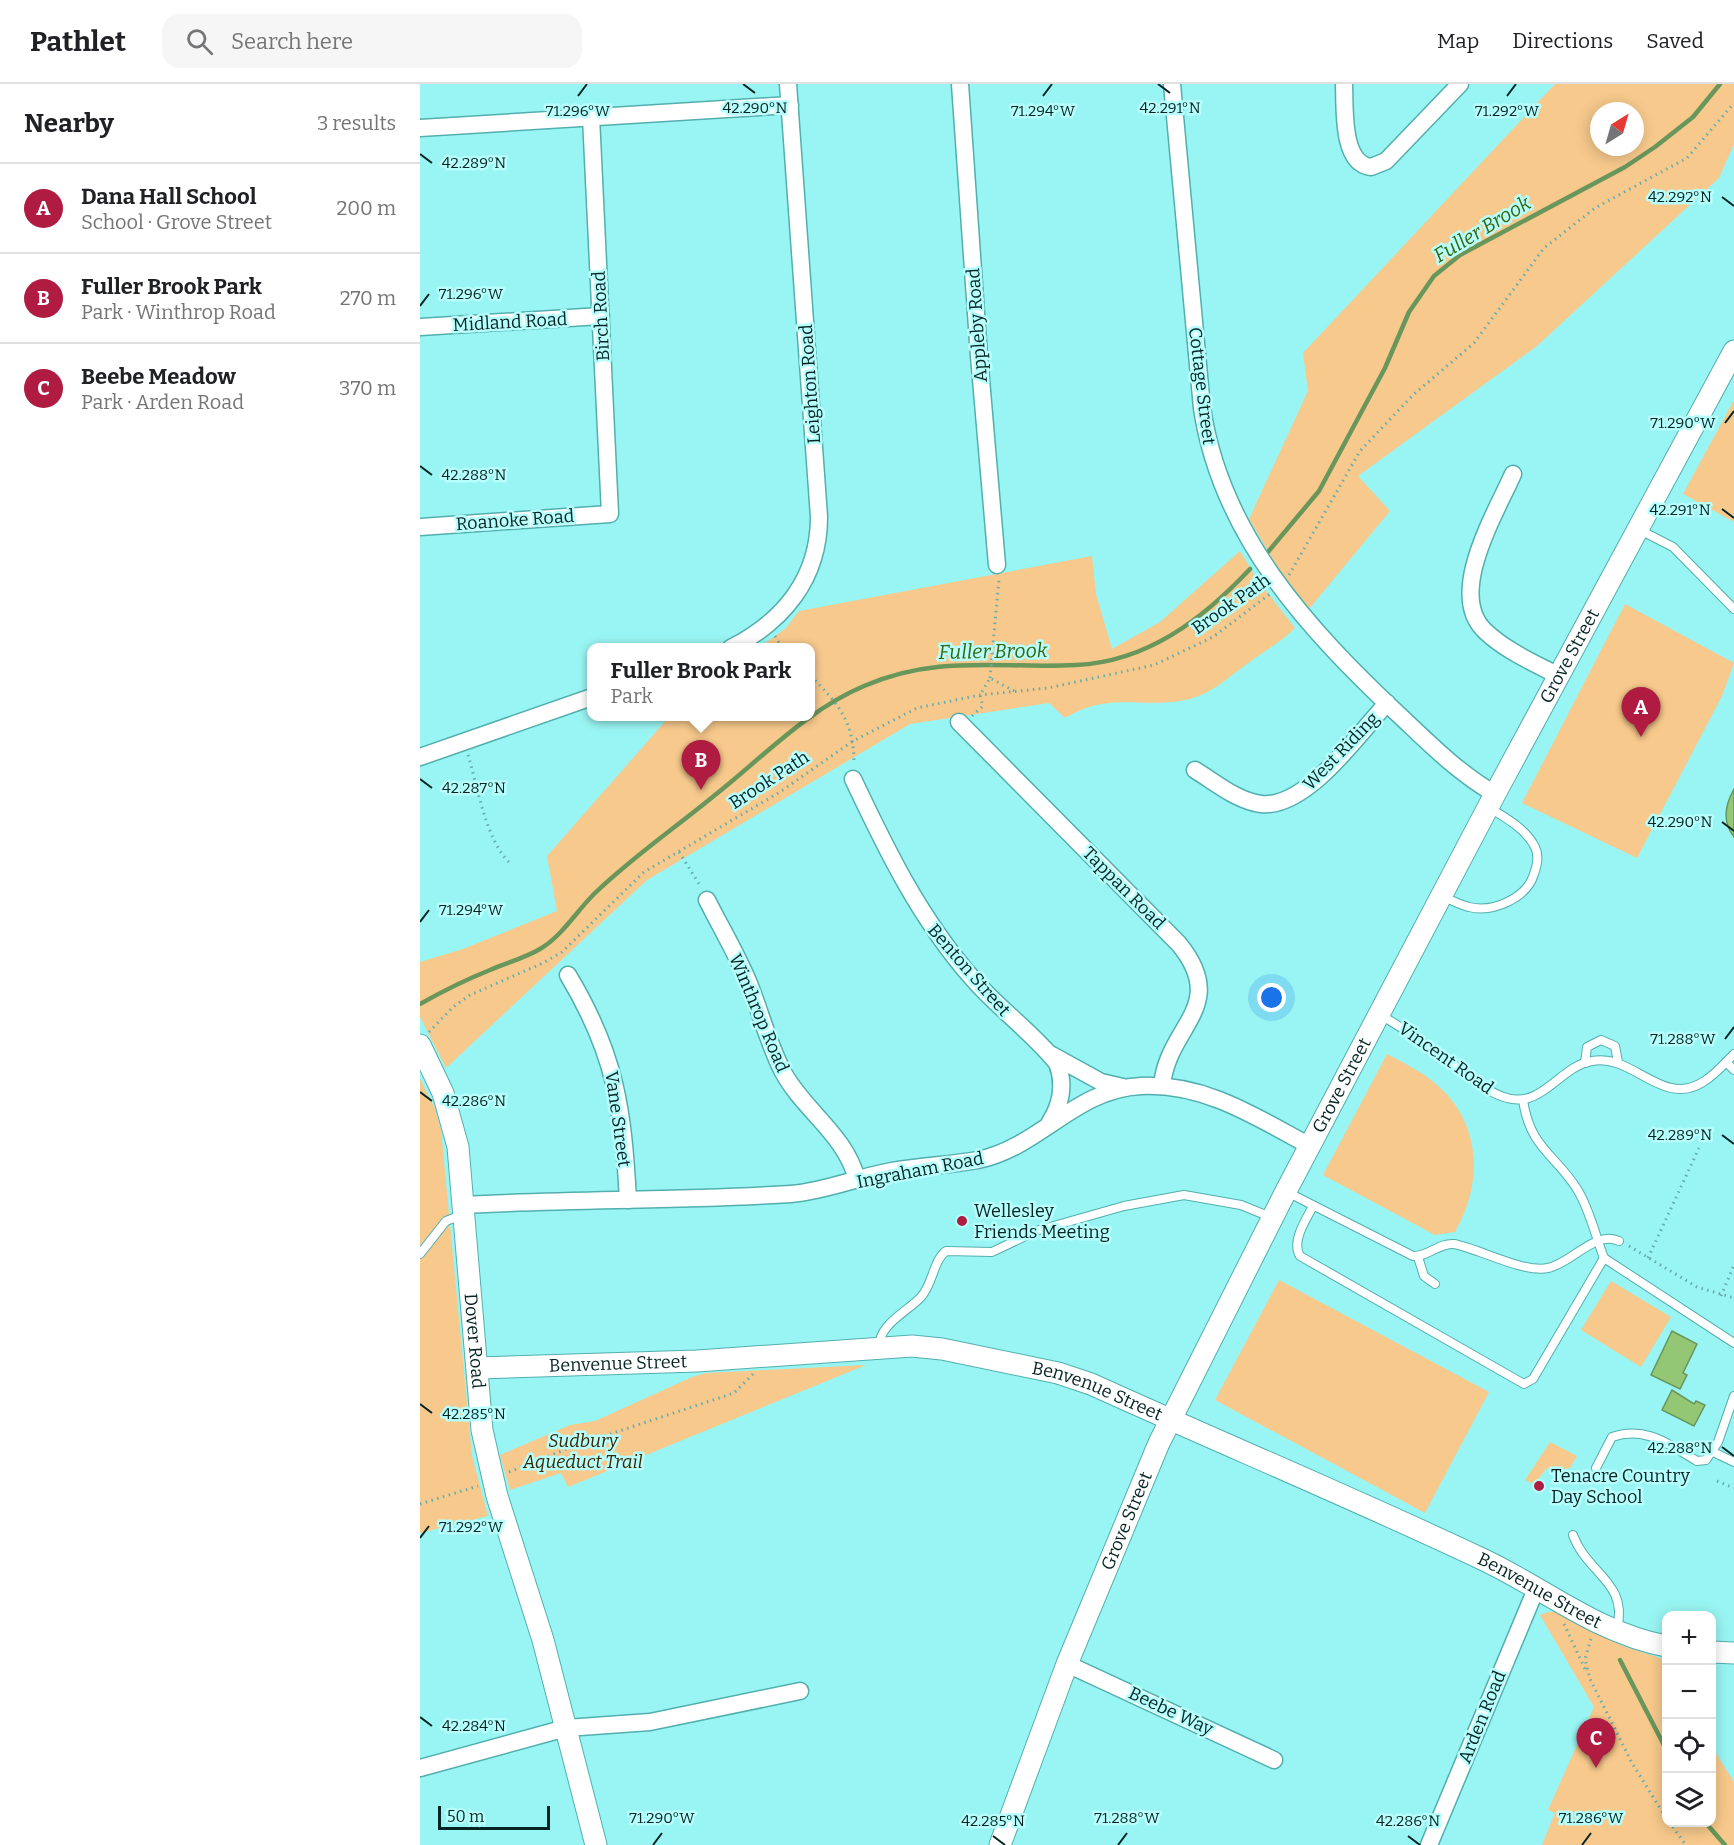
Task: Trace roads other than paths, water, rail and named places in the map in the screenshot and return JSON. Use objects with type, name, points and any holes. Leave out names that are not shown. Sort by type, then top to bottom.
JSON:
[{"type":"street","name":"Leighton Road","points":[[740,643],[759,632],[783,611],[805,580],[818,543],[818,506],[788,84]]},
{"type":"street","name":"Appleby Road","points":[[960,84],[997,566]]},
{"type":"street","name":"Cottage Street","points":[[1172,84],[1204,428],[1229,502],[1248,539],[1280,587],[1338,654],[1446,759],[1478,784],[1492,801]]},
{"type":"street","points":[[1344,84],[1351,151],[1357,162],[1371,167],[1386,161],[1460,84]]},
{"type":"street","points":[[420,128],[790,105]]},
{"type":"street","name":"Birch Road","points":[[591,117],[610,514]]},
{"type":"street","name":"Midland Road","points":[[420,327],[601,316]]},
{"type":"street","name":"Grove Street","points":[[1000,1845],[1067,1664],[1138,1488],[1170,1420],[1286,1191],[1734,351]]},
{"type":"street","points":[[1513,474],[1475,561],[1470,607],[1485,631],[1511,651],[1559,676]]},
{"type":"street","name":"Roanoke Road","points":[[420,527],[610,514]]},
{"type":"street","points":[[420,757],[587,698]]},
{"type":"street","name":"West Riding","points":[[1195,770],[1245,800],[1273,804],[1287,800],[1313,784],[1387,703]]},
{"type":"street","name":"Tappan Road","points":[[961,724],[1179,944],[1193,961],[1200,981],[1198,1000],[1166,1066],[1162,1086]]},
{"type":"street","name":"Benton Street","points":[[853,779],[895,867],[933,930],[988,996],[1049,1053],[1101,1082],[1130,1087]]},
{"type":"street","name":"Winthrop Road","points":[[707,900],[745,974],[782,1070],[800,1098],[842,1145],[851,1161],[857,1180]]},
{"type":"street","name":"Vane Street","points":[[568,975],[591,1016],[612,1066],[620,1104],[628,1200]]},
{"type":"street","name":"Dover Road","points":[[424,1039],[453,1121],[464,1210],[482,1430],[493,1480],[538,1623],[596,1845]]},
{"type":"street","name":"Benton Street","points":[[1048,1126],[1057,1110],[1062,1092],[1061,1074],[1049,1053]]},
{"type":"street","name":"Ingraham Road","points":[[464,1210],[628,1200],[791,1194],[894,1170],[987,1157],[1011,1148],[1089,1099],[1130,1087],[1162,1086],[1194,1091],[1218,1099],[1310,1146]]},
{"type":"street","name":"Benvenue Street","points":[[478,1368],[688,1361],[879,1347],[942,1349],[1058,1373],[1091,1384],[1481,1559],[1608,1627],[1662,1645]]},
{"type":"street","name":"Arden Road","points":[[1429,1845],[1543,1593]]},
{"type":"street","points":[[1716,1652],[1734,1653]]},
{"type":"street","name":"Beebe Way","points":[[1067,1664],[1274,1760]]},
{"type":"street","points":[[420,1768],[566,1728],[650,1722],[800,1691]]},
{"type":"lane","points":[[1638,529],[1673,547],[1734,609]]},
{"type":"lane","points":[[1443,896],[1471,908],[1487,907],[1505,902],[1523,893],[1530,883],[1537,859],[1536,849],[1518,826],[1492,801]]},
{"type":"lane","name":"Vincent Road","points":[[1380,1015],[1492,1092],[1506,1098],[1523,1100]]},
{"type":"lane","points":[[1585,1063],[1587,1047],[1601,1040],[1615,1046],[1618,1062]]},
{"type":"lane","points":[[1734,1054],[1704,1082],[1681,1089],[1656,1083],[1618,1062],[1600,1060],[1585,1063],[1537,1095],[1523,1100],[1539,1145],[1576,1188],[1604,1258],[1734,1343]]},
{"type":"lane","points":[[1726,1062],[1734,1070]]},
{"type":"lane","points":[[1286,1191],[1374,1238],[1418,1257],[1424,1276],[1435,1284]]},
{"type":"lane","points":[[879,1347],[884,1331],[926,1291],[943,1253],[950,1251],[992,1252],[1036,1231],[1124,1206],[1191,1195],[1241,1205],[1273,1218]]},
{"type":"lane","points":[[1313,1206],[1297,1245],[1297,1251],[1304,1259],[1524,1384],[1533,1378],[1604,1258]]},
{"type":"lane","points":[[420,1254],[446,1221],[464,1210]]},
{"type":"lane","points":[[1418,1257],[1444,1244],[1454,1244],[1528,1266],[1545,1268],[1561,1263],[1597,1241],[1609,1237],[1619,1240]]},
{"type":"lane","points":[[1596,1468],[1609,1440],[1617,1435],[1650,1434],[1697,1461],[1706,1460],[1713,1452],[1731,1414],[1734,1396]]},
{"type":"lane","points":[[1713,1452],[1734,1462]]},
{"type":"lane","points":[[1573,1535],[1583,1556],[1615,1590],[1619,1611],[1608,1627]]},
{"type":"waterway","name":"Fuller Brook","points":[[1268,552],[1319,491],[1385,368],[1409,312],[1434,276],[1460,255],[1625,167],[1655,147],[1693,117],[1720,84]]},
{"type":"waterway","name":"Fuller Brook","points":[[815,713],[864,686],[891,676],[918,670],[969,665],[1076,665],[1127,656],[1172,635],[1193,621],[1250,569]]},
{"type":"waterway","name":"Fuller Brook","points":[[420,1004],[548,944],[594,894],[623,868],[804,721]]},
{"type":"waterway","points":[[1620,1660],[1662,1741]]},
{"type":"waterway","points":[[1709,1827],[1725,1845]]},
{"type":"place","name":"Dana Hall School","points":[[1641,737]]},
{"type":"place","name":"Fuller Brook Park","points":[[701,790]]},
{"type":"place","name":"Wellesley Friends Meeting","points":[[962,1221]]},
{"type":"place","name":"Tenacre Country Day School","points":[[1539,1486]]},
{"type":"place","name":"Beebe Meadow","points":[[1596,1768]]},
{"type":"park label","name":"Sudbury Aqueduct Trail","points":[[583,1451]]}]
